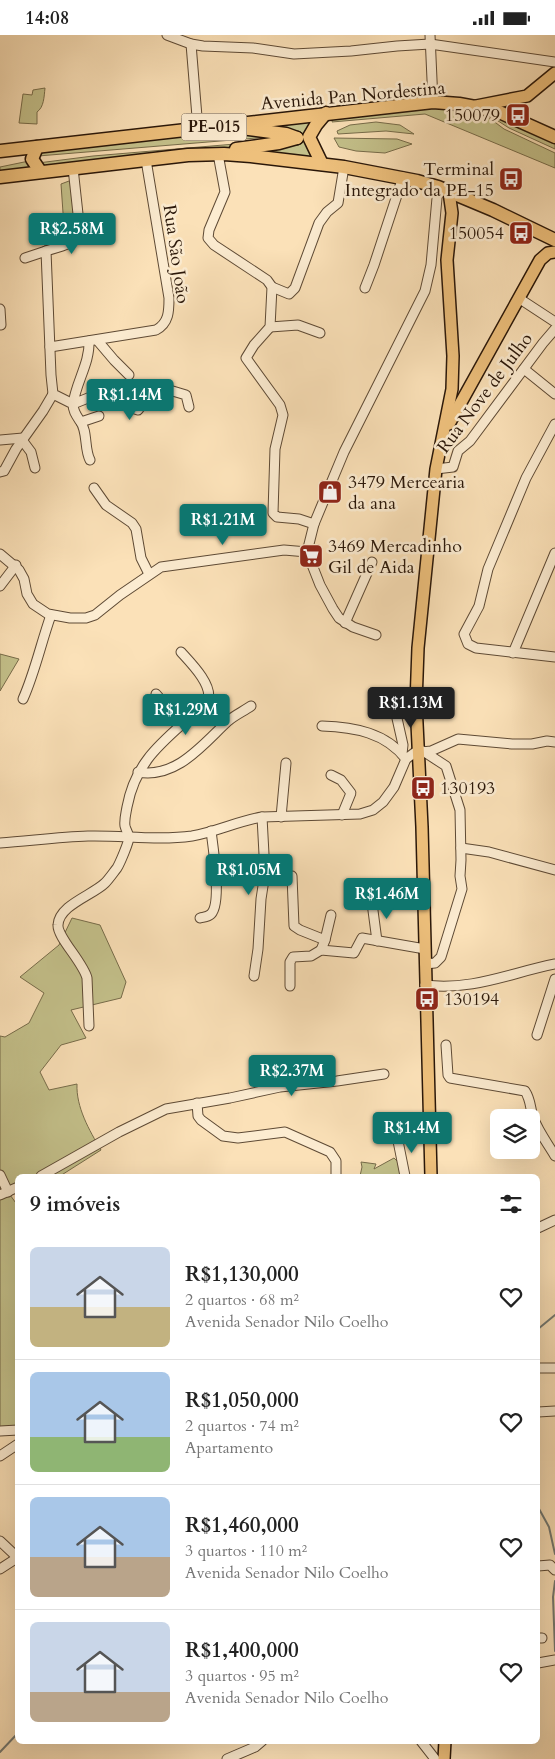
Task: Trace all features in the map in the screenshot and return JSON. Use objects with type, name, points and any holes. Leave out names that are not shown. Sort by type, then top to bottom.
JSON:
[{"type":"highway","name":"Avenida Pan Nordestina","points":[[0,151],[433,102],[475,106],[508,114],[555,137]]},
{"type":"highway","points":[[322,164],[309,137],[326,113]]},
{"type":"highway","points":[[221,154],[235,149],[280,143],[297,138],[286,134],[250,130],[231,125]]},
{"type":"highway","points":[[37,147],[32,159],[40,171]]},
{"type":"highway","name":"PE-015","points":[[0,177],[188,155],[221,154],[322,164],[403,177],[443,190],[494,210],[555,240]]},
{"type":"main road","points":[[475,106],[528,96],[555,73]]},
{"type":"main road","points":[[431,1174],[420,752],[416,703],[418,648],[436,469],[452,389],[453,365],[447,260],[452,213],[443,190]]},
{"type":"main road","points":[[443,434],[520,299],[540,260],[548,253],[555,252]]},
{"type":"main road","points":[[444,1759],[445,1744]]},
{"type":"street","points":[[169,35],[191,44],[203,46],[253,47],[304,54],[430,39],[555,62]]},
{"type":"street","points":[[430,39],[433,102]]},
{"type":"street","points":[[191,44],[198,129]]},
{"type":"street","points":[[221,154],[225,192],[209,229],[208,238],[214,245],[267,280],[272,287],[289,295],[295,289],[320,223],[326,212],[338,203],[344,167]]},
{"type":"street","name":"Rua São João","points":[[50,345],[93,341],[156,330],[162,327],[167,319],[169,308],[167,284],[146,160]]},
{"type":"street","points":[[25,258],[72,243],[76,239],[80,223],[72,168]]},
{"type":"street","points":[[365,288],[403,177]]},
{"type":"street","points":[[376,635],[345,623],[332,609],[307,553],[314,524],[344,452],[425,291],[443,190]]},
{"type":"street","points":[[0,472],[4,471],[53,394],[46,251]]},
{"type":"street","points":[[272,287],[270,327],[254,345],[246,358],[280,405],[283,415],[275,449],[273,513],[277,517],[299,519],[314,524]]},
{"type":"street","points":[[520,299],[555,322]]},
{"type":"street","points":[[0,309],[1,325]]},
{"type":"street","points":[[270,327],[298,325],[320,333]]},
{"type":"street","name":"Rua Nove de Julho","points":[[436,469],[453,467],[458,451],[470,441],[555,329]]},
{"type":"street","points":[[90,460],[81,422],[76,416],[72,403],[93,341],[129,375]]},
{"type":"street","points":[[524,369],[555,394]]},
{"type":"street","points":[[53,394],[72,403],[102,392],[112,399],[122,401],[132,409],[138,410],[152,393],[164,389],[186,395],[189,407]]},
{"type":"street","points":[[81,422],[99,416]]},
{"type":"street","points":[[555,424],[526,478],[488,569],[479,606],[464,634],[465,641],[476,648],[555,657]]},
{"type":"street","points":[[0,440],[23,439]]},
{"type":"street","points":[[23,439],[31,452],[35,468]]},
{"type":"street","points":[[94,488],[106,505],[132,523],[136,529],[141,558],[148,574]]},
{"type":"street","points":[[0,554],[16,565],[22,575],[28,597],[39,609],[51,615],[70,618],[90,617],[148,574],[161,567],[284,550],[307,553]]},
{"type":"street","points":[[513,653],[555,553]]},
{"type":"street","points":[[345,623],[372,562]]},
{"type":"street","points":[[0,585],[16,565]]},
{"type":"street","points":[[23,699],[35,669],[41,643],[51,615]]},
{"type":"street","points":[[88,1026],[87,978],[85,970],[61,935],[58,928],[59,920],[65,911],[104,884],[118,867],[129,838],[125,824],[127,806],[138,772],[147,757],[208,700],[210,693],[196,669],[182,652]]},
{"type":"street","points":[[156,694],[182,724]]},
{"type":"street","points":[[0,843],[89,836],[129,838],[182,837],[262,817],[360,814],[377,808],[394,787],[404,757],[394,705]]},
{"type":"street","points":[[138,772],[157,774],[188,759],[230,719],[251,706]]},
{"type":"street","points":[[322,726],[338,726],[370,733],[389,742],[404,757]]},
{"type":"street","points":[[404,757],[436,749],[458,739],[512,744],[532,744],[547,741],[555,743]]},
{"type":"street","points":[[420,752],[445,765],[452,789],[458,801],[460,810],[460,876],[462,889],[441,957],[435,963],[425,965]]},
{"type":"street","points":[[281,817],[286,763]]},
{"type":"street","points":[[331,775],[341,780],[351,793],[342,815]]},
{"type":"street","points":[[254,976],[264,873],[262,817]]},
{"type":"street","points":[[200,917],[207,917],[212,913],[216,893],[217,884],[211,831]]},
{"type":"street","points":[[461,848],[489,852],[555,870]]},
{"type":"street","points":[[292,876],[294,925],[300,930],[325,940]]},
{"type":"street","points":[[372,903],[377,941]]},
{"type":"street","points":[[321,950],[331,915]]},
{"type":"street","points":[[290,986],[292,957],[311,956],[321,950],[354,953],[362,938],[425,949]]},
{"type":"street","points":[[425,985],[446,988],[478,983],[555,963]]},
{"type":"street","points":[[537,1035],[555,979]]},
{"type":"street","points":[[446,1045],[448,1075],[450,1079],[525,1091],[530,1099],[537,1125],[555,1156]]},
{"type":"street","points":[[45,1174],[152,1115],[171,1108],[280,1087],[327,1083],[384,1074]]},
{"type":"street","points":[[198,1103],[197,1111],[201,1120],[223,1136],[238,1138],[285,1133],[330,1152],[336,1161],[336,1174]]},
{"type":"street","points":[[396,1136],[405,1174]]},
{"type":"street","points":[[0,1175],[4,1193]]},
{"type":"street","points":[[540,1226],[555,1220]]},
{"type":"street","points":[[540,1368],[555,1368]]},
{"type":"street","points":[[540,1411],[555,1411]]},
{"type":"street","points":[[0,1431],[15,1430]]},
{"type":"street","points":[[0,1456],[15,1446]]},
{"type":"street","points":[[0,1541],[15,1556]]},
{"type":"street","points":[[0,1569],[15,1559]]},
{"type":"street","points":[[540,1566],[550,1565],[555,1570]]},
{"type":"street","points":[[227,1759],[258,1744]]},
{"type":"street","points":[[424,1744],[435,1759]]},
{"type":"shaded area","points":[[45,88],[42,105],[37,112],[37,124],[19,123],[23,94],[32,95],[33,90]]},
{"type":"shaded area","points":[[449,108],[480,114],[504,129],[555,153],[555,168],[425,114],[332,122],[333,118]]},
{"type":"shaded area","points":[[478,108],[555,139],[555,149],[509,128]]},
{"type":"shaded area","points":[[321,116],[307,135],[297,136],[256,129]]},
{"type":"shaded area","points":[[376,122],[400,125],[414,134],[386,131],[338,134],[337,131],[350,125]]},
{"type":"shaded area","points":[[228,130],[281,136],[38,156],[40,151]]},
{"type":"shaded area","points":[[334,138],[397,139],[412,144],[385,153],[356,151],[339,147]]},
{"type":"shaded area","points":[[307,141],[318,164],[241,152]]},
{"type":"shaded area","points":[[247,143],[222,152],[48,168],[38,163],[93,156]]},
{"type":"shaded area","points":[[29,161],[31,171],[0,175],[0,167]]},
{"type":"shaded area","points":[[69,181],[72,185],[76,216],[74,234],[67,241],[46,246],[37,240],[52,238],[51,228],[64,227],[61,184]]},
{"type":"shaded area","points":[[0,654],[19,659],[0,691]]},
{"type":"shaded area","points":[[72,918],[100,925],[126,982],[121,998],[71,1010],[86,1038],[61,1045],[40,1072],[49,1090],[77,1084],[81,1110],[101,1150],[63,1174],[15,1174],[15,1190],[8,1192],[15,1202],[15,1426],[0,1433],[0,1036],[5,1037],[29,1023],[44,993],[20,977],[59,945]]},
{"type":"shaded area","points":[[394,1158],[398,1162],[401,1174],[360,1174],[361,1162],[376,1164],[374,1169]]},
{"type":"waterway","points":[[540,1327],[555,1315]]},
{"type":"waterway","points":[[540,1511],[549,1527],[555,1554]]},
{"type":"waterway","points":[[555,1581],[553,1597],[555,1651]]},
{"type":"waterway","points":[[0,1752],[15,1736]]},
{"type":"place","name":"150079","points":[[518,115]]},
{"type":"place","name":"Terminal Integrado da PE-15","points":[[511,179]]},
{"type":"place","name":"150054","points":[[521,233]]},
{"type":"place","name":"3479 Mercearia da ana","points":[[330,492]]},
{"type":"place","name":"3469 Mercadinho Gil de Aida","points":[[311,556]]},
{"type":"place","name":"130193","points":[[423,788]]},
{"type":"place","name":"130194","points":[[427,999]]}]
